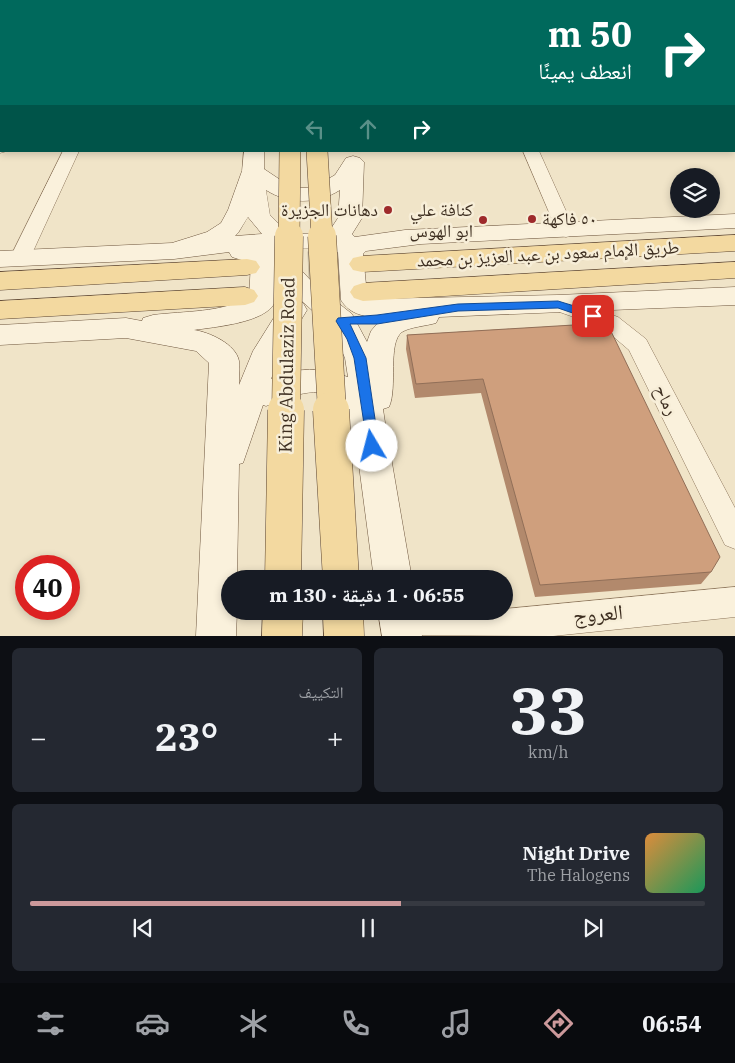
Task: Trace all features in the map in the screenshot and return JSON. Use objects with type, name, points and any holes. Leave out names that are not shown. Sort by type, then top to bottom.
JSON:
[{"type":"main road","name":"King Abdulaziz Road","points":[[283,570],[290,152]]},
{"type":"main road","name":"King Abdulaziz Road","points":[[317,152],[340,570]]},
{"type":"main road","name":"طريق الإمام سعود بن عبد العزيز بن محمد","points":[[351,248],[735,243]]},
{"type":"main road","points":[[0,281],[245,255]]},
{"type":"main road","name":"طريق الإمام سعود بن عبد العزيز بن محمد","points":[[363,292],[735,270]]},
{"type":"main road","points":[[0,310],[244,296]]},
{"type":"main road","points":[[282,636],[283,620]]},
{"type":"main road","points":[[343,620],[344,636]]},
{"type":"street","points":[[10,259],[70,152]]},
{"type":"street","points":[[531,152],[566,231]]},
{"type":"street","points":[[352,157],[359,211],[376,226],[423,236]]},
{"type":"street","points":[[254,161],[281,190],[309,195],[320,194],[344,179],[352,157]]},
{"type":"street","points":[[351,248],[352,157]]},
{"type":"street","points":[[174,251],[216,237],[230,228],[240,210],[254,161]]},
{"type":"street","points":[[254,161],[259,217],[282,241],[303,283],[353,314],[377,320]]},
{"type":"street","points":[[735,221],[566,231],[423,236],[359,244],[350,252],[354,300],[368,308],[458,308],[735,296]]},
{"type":"street","points":[[222,481],[267,352],[274,322],[303,283],[335,254],[351,248],[423,236]]},
{"type":"street","points":[[245,255],[282,241],[351,248]]},
{"type":"street","points":[[174,251],[245,255],[266,248],[342,321],[360,358],[392,570]]},
{"type":"street","points":[[10,259],[174,251],[245,251],[256,254],[264,260],[262,301],[246,311],[220,317],[126,328]]},
{"type":"street","name":"رماح","points":[[558,304],[610,322],[638,345],[734,530]]},
{"type":"street","points":[[0,335],[126,328],[237,326],[274,322],[377,320],[458,308]]},
{"type":"street","points":[[375,463],[381,338],[393,324],[458,308]]},
{"type":"street","points":[[126,328],[183,340],[204,342],[224,359],[222,481],[216,636]]},
{"type":"street","points":[[222,481],[261,398],[273,390],[291,383],[310,380],[338,386],[354,398],[375,463]]},
{"type":"street","name":"العروج","points":[[401,627],[460,627],[735,602]]},
{"type":"building","points":[[607,323],[720,557],[711,572],[540,585],[483,379],[416,384],[407,335]]},
{"type":"tunnel","points":[[266,267],[348,264]]},
{"type":"place","name":"دهانات الجزيرة","points":[[388,210]]},
{"type":"place","name":"٥٠ فاكهة","points":[[532,219]]},
{"type":"place","name":"كنافة علي ابو الهوس","points":[[483,220]]},
{"type":"route","points":[[372,446],[360,358],[342,321],[377,320],[458,308],[558,304],[593,316]]}]
